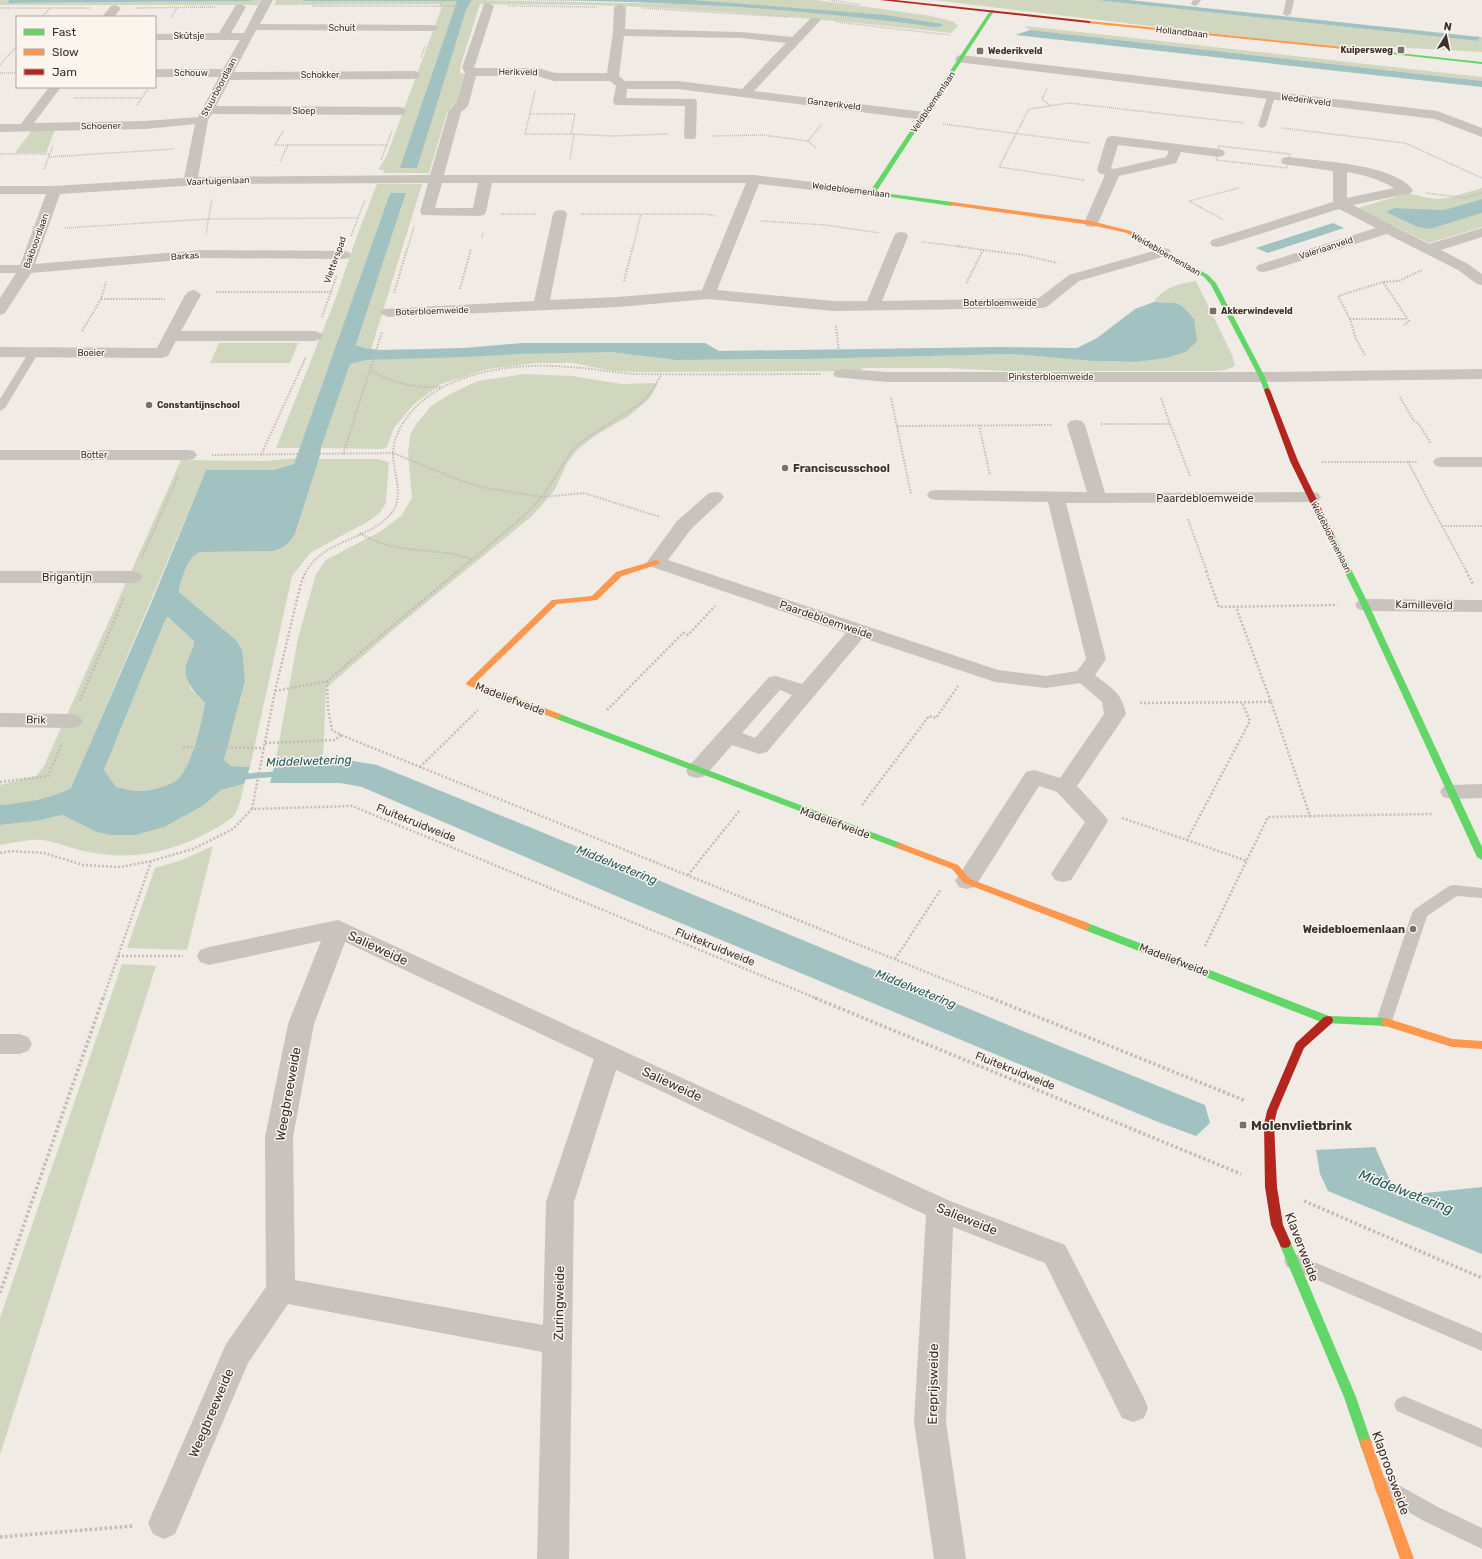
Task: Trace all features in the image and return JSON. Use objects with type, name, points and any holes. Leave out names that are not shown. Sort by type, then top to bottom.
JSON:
[{"type":"street","name":"Stuurboordlaan","points":[[190,181],[204,115],[267,0]]},
{"type":"street","name":"Hollandbaan","points":[[882,0],[1482,63]]},
{"type":"street","points":[[486,179],[479,212],[426,212],[455,110],[462,106],[471,72],[468,68],[488,6]]},
{"type":"street","points":[[223,36],[240,7]]},
{"type":"street","points":[[620,7],[618,81],[619,102],[691,102],[700,99],[702,88]]},
{"type":"street","name":"Veldbloemenlaan","points":[[872,193],[992,11]]},
{"type":"street","points":[[745,93],[815,20]]},
{"type":"street","name":"Schuit","points":[[250,32],[432,28]]},
{"type":"street","name":"Skûtsje","points":[[156,37],[223,36],[250,32]]},
{"type":"street","points":[[619,32],[741,35],[795,41]]},
{"type":"street","name":"Wederikveld","points":[[961,59],[1437,115],[1482,133]]},
{"type":"street","name":"Herikveld","points":[[471,72],[538,72],[554,77],[618,81]]},
{"type":"street","name":"Schouw","points":[[156,73],[226,74]]},
{"type":"street","name":"Schokker","points":[[226,74],[414,75]]},
{"type":"street","name":"Ganzerikveld","points":[[618,81],[678,85],[745,93],[838,105],[922,119]]},
{"type":"street","points":[[25,128],[54,88]]},
{"type":"street","points":[[690,135],[691,102]]},
{"type":"street","name":"Sloep","points":[[204,115],[293,111],[400,111]]},
{"type":"street","name":"Schoener","points":[[0,128],[146,125],[204,115]]},
{"type":"street","points":[[1177,148],[1171,160],[1113,173],[1104,170],[1113,140],[1218,153]]},
{"type":"street","points":[[1288,161],[1367,171],[1390,179],[1406,190]]},
{"type":"street","points":[[1340,167],[1340,204]]},
{"type":"street","points":[[1090,223],[1113,173]]},
{"type":"street","name":"Weidebloemenlaan","points":[[436,179],[754,179],[872,193],[1090,223],[1130,232],[1206,276],[1214,284],[1262,377],[1294,461],[1365,605],[1482,857]]},
{"type":"street","name":"Vaartuigenlaan","points":[[0,190],[54,190],[215,180],[436,179]]},
{"type":"street","points":[[708,294],[754,179]]},
{"type":"street","name":"Bakboordlaan","points":[[0,310],[26,269],[54,190]]},
{"type":"street","points":[[1217,243],[1340,204],[1406,190]]},
{"type":"street","points":[[1340,204],[1451,260],[1482,281]]},
{"type":"street","points":[[540,305],[560,214]]},
{"type":"street","name":"Valeriaanveld","points":[[1263,268],[1388,229]]},
{"type":"street","points":[[1429,249],[1482,232]]},
{"type":"street","points":[[873,304],[901,237]]},
{"type":"street","name":"Boterbloemweide","points":[[388,312],[618,302],[708,294],[834,306],[873,304],[1043,303],[1074,278],[1164,252]]},
{"type":"street","name":"Barkas","points":[[0,269],[26,269],[202,254],[344,255]]},
{"type":"street","name":"Boeier","points":[[0,352],[162,353],[192,297]]},
{"type":"street","points":[[171,336],[315,336]]},
{"type":"street","name":"Pinksterbloemweide","points":[[841,374],[887,377],[1262,377]]},
{"type":"street","points":[[1262,377],[1482,374]]},
{"type":"street","points":[[1076,425],[1098,498]]},
{"type":"street","name":"Botter","points":[[0,454],[188,455]]},
{"type":"street","points":[[1442,462],[1482,462]]},
{"type":"street","name":"Paardebloemweide","points":[[936,495],[1098,498],[1312,497]]},
{"type":"street","points":[[656,562],[684,525],[715,497]]},
{"type":"street","points":[[1056,497],[1096,659],[1084,676],[1112,700],[1115,714],[1065,787]]},
{"type":"street","name":"Paardebloemweide","points":[[656,562],[995,676],[1046,682],[1084,676]]},
{"type":"street","name":"Madeliefweide","points":[[656,562],[619,574],[594,598],[555,602],[470,683],[845,827],[1194,968],[1328,1020],[1384,1022]]},
{"type":"street","name":"Brigantijn","points":[[0,577],[133,577]]},
{"type":"street","name":"Kamilleveld","points":[[1365,605],[1482,606]]},
{"type":"street","points":[[728,736],[759,747],[858,631]]},
{"type":"street","points":[[697,771],[776,682],[806,692]]},
{"type":"street","name":"Brik","points":[[0,720],[72,720]]},
{"type":"street","points":[[961,874],[1034,777],[1065,787],[1097,820],[1063,874]]},
{"type":"street","points":[[1451,792],[1482,791]]},
{"type":"street","name":"Salieweide","points":[[209,956],[338,929],[940,1209],[1055,1254],[1132,1408]]},
{"type":"street","name":"Weegbreeweide","points":[[164,1523],[237,1354],[281,1290],[278,1138],[301,1024],[338,929]]},
{"type":"street","name":"Klaverweide","points":[[1328,1020],[1300,1046],[1272,1111],[1269,1124],[1271,1187],[1277,1225],[1350,1397]]},
{"type":"street","points":[[1384,1022],[1452,1043],[1482,1045]]},
{"type":"street","name":"Zuringweide","points":[[553,1559],[560,1202],[608,1055]]},
{"type":"street","name":"Ereprijsweide","points":[[940,1209],[930,1422],[950,1559]]},
{"type":"street","points":[[281,1290],[558,1341]]},
{"type":"street","name":"Klaproosweide","points":[[1350,1397],[1407,1559]]},
{"type":"lane","points":[[1287,14],[1290,0]]},
{"type":"lane","points":[[1262,126],[1270,96]]},
{"type":"lane","points":[[0,408],[34,352]]},
{"type":"lane","points":[[1384,1022],[1420,913],[1454,890],[1482,893]]},
{"type":"lane","points":[[1292,1260],[1482,1342]]},
{"type":"lane","points":[[1404,1405],[1482,1439]]},
{"type":"lane","points":[[1382,1486],[1431,1514],[1482,1539]]},
{"type":"path","points":[[414,75],[443,0]]},
{"type":"path","points":[[449,6],[470,6]]},
{"type":"path","points":[[43,16],[50,8]]},
{"type":"path","points":[[0,65],[16,47]]},
{"type":"path","points":[[0,73],[16,73]]},
{"type":"path","points":[[548,75],[538,79],[525,134],[612,136],[763,135],[808,142],[817,149]]},
{"type":"path","points":[[46,98],[141,98]]},
{"type":"path","points":[[808,142],[838,105]]},
{"type":"path","points":[[293,111],[275,145],[387,145]]},
{"type":"path","name":"Vletterspad","points":[[261,455],[315,336],[344,255],[400,111]]},
{"type":"path","points":[[530,114],[575,114],[571,134]]},
{"type":"path","points":[[922,119],[1111,145]]},
{"type":"path","points":[[36,190],[60,127]]},
{"type":"path","points":[[567,179],[574,134]]},
{"type":"path","points":[[1219,146],[1290,154],[1287,168],[1216,160],[1218,153],[1219,146]]},
{"type":"path","points":[[49,156],[197,147]]},
{"type":"path","points":[[0,154],[50,154]]},
{"type":"path","points":[[1239,188],[1189,201],[1248,233]]},
{"type":"path","points":[[1406,190],[1465,198],[1482,193]]},
{"type":"path","name":"Boterbloemweide","points":[[388,312],[419,212],[426,212]]},
{"type":"path","points":[[479,212],[487,214],[706,214],[738,220],[826,225],[1031,257],[1082,268],[1090,274]]},
{"type":"path","points":[[618,302],[642,214]]},
{"type":"path","points":[[40,229],[208,218],[358,218]]},
{"type":"path","points":[[454,310],[471,249]]},
{"type":"path","points":[[956,304],[983,250]]},
{"type":"path","points":[[1442,462],[1419,424],[1414,421],[1383,375],[1356,339],[1350,319],[1338,296],[1383,282],[1399,281],[1422,270],[1451,260]]},
{"type":"path","points":[[69,352],[101,299],[111,262]]},
{"type":"path","points":[[1383,282],[1409,321],[1404,325]]},
{"type":"path","points":[[209,292],[331,292]]},
{"type":"path","points":[[101,299],[192,297]]},
{"type":"path","points":[[1350,319],[1407,319]]},
{"type":"path","points":[[343,454],[377,347]]},
{"type":"path","points":[[0,853],[44,853],[83,865],[120,867],[151,861],[193,849],[233,829],[252,809],[275,691],[301,583],[308,567],[320,555],[381,523],[394,510],[396,498],[393,453],[400,428],[411,412],[434,392],[471,376],[497,370],[530,366],[561,366],[614,373],[661,375],[841,374]]},
{"type":"path","points":[[370,370],[389,381],[407,386],[444,387]]},
{"type":"path","points":[[275,691],[327,681],[518,522],[542,497],[573,449],[588,437],[637,406],[650,394],[661,375]]},
{"type":"path","points":[[887,377],[910,494],[936,495]]},
{"type":"path","points":[[1154,377],[1170,424]]},
{"type":"path","points":[[979,425],[994,496]]},
{"type":"path","points":[[0,782],[48,776],[133,577],[188,455],[393,453],[464,482],[486,488],[542,497],[584,493],[684,525]]},
{"type":"path","points":[[1294,461],[1442,462]]},
{"type":"path","points":[[1408,462],[1475,588]]},
{"type":"path","points":[[1180,498],[1219,607],[1365,605]]},
{"type":"path","points":[[1442,526],[1482,526]]},
{"type":"path","points":[[360,533],[369,540],[381,545],[450,554],[472,560]]},
{"type":"path","points":[[588,728],[683,633],[688,635],[732,588]]},
{"type":"path","points":[[1236,607],[1272,702],[1310,816]]},
{"type":"path","points":[[845,827],[929,716],[936,718],[972,668]]},
{"type":"path","points":[[327,681],[328,708],[332,730],[341,735],[1272,1111]]},
{"type":"path","points":[[420,767],[496,693]]},
{"type":"path","points":[[1187,840],[1250,721],[1242,702]]},
{"type":"path","points":[[1113,703],[1272,702]]},
{"type":"path","points":[[265,743],[335,740],[341,735]]},
{"type":"path","points":[[183,747],[264,748]]},
{"type":"path","points":[[688,875],[754,792]]},
{"type":"path","name":"Fluitekruidweide","points":[[252,809],[352,806],[1271,1187],[1482,1278]]},
{"type":"path","points":[[1097,820],[1108,813],[1247,861]]},
{"type":"path","points":[[1194,968],[1268,817],[1461,813]]},
{"type":"path","points":[[0,1293],[151,861]]},
{"type":"path","points":[[895,959],[961,874]]},
{"type":"path","points":[[118,956],[209,956]]},
{"type":"path","points":[[0,1537],[164,1523]]},
{"type":"green space","points":[[0,0],[9,0],[8,3],[260,0],[258,5],[0,5]]},
{"type":"green space","points":[[276,0],[457,1],[401,168],[466,10],[472,0],[684,4],[827,13],[942,24],[694,0],[816,0],[932,16],[954,22],[958,26],[951,33],[828,21],[663,8],[604,5],[480,4],[461,64],[460,73],[464,74],[456,105],[451,107],[447,113],[429,173],[383,173],[384,170],[378,170],[387,155],[443,4],[274,5]]},
{"type":"green space","points":[[933,0],[1096,0],[1478,41],[1480,37],[1482,37],[1482,52],[1392,47],[1372,50],[1217,34]]},
{"type":"green space","points":[[1025,26],[1482,77],[1482,81],[1030,30]]},
{"type":"green space","points":[[33,129],[55,130],[46,153],[15,153]]},
{"type":"green space","points":[[377,184],[422,184],[371,350],[356,346],[406,193],[390,193],[300,448],[276,448],[335,300]]},
{"type":"green space","points":[[1482,188],[1482,199],[1444,210],[1394,208],[1386,212],[1430,229],[1482,213],[1482,227],[1429,243],[1358,208],[1408,193],[1437,199],[1448,198]]},
{"type":"green space","points":[[1196,281],[1232,355],[1235,366],[1225,370],[1005,371],[946,368],[863,368],[858,374],[845,371],[636,372],[613,371],[573,363],[536,363],[488,369],[441,384],[414,404],[394,428],[387,447],[382,449],[321,448],[350,364],[367,360],[559,352],[610,352],[676,360],[807,359],[1013,354],[1113,362],[1136,362],[1167,358],[1186,352],[1176,303],[1154,302],[1157,297],[1172,287]]},
{"type":"green space","points":[[219,343],[298,343],[290,363],[210,363]]},
{"type":"green space","points":[[524,374],[572,376],[622,384],[658,383],[649,399],[629,416],[596,435],[577,450],[567,463],[554,491],[532,516],[394,629],[326,688],[323,761],[275,764],[298,638],[316,574],[326,560],[381,531],[401,516],[412,498],[408,453],[410,435],[417,423],[431,406],[450,394],[478,381]]},
{"type":"green space","points":[[297,458],[294,464],[273,470],[206,470],[71,789],[54,796],[28,802],[0,805],[0,785],[36,776],[44,766],[181,460],[264,461]]},
{"type":"green space","points":[[319,459],[378,459],[389,462],[386,503],[380,513],[367,522],[310,553],[292,576],[250,767],[231,766],[224,761],[245,681],[236,640],[179,592],[179,588],[189,562],[196,554],[201,552],[273,551],[288,543],[295,534]]},
{"type":"green space","points":[[168,617],[194,641],[194,648],[186,663],[190,688],[205,703],[196,743],[188,764],[178,779],[174,782],[147,791],[132,791],[116,787],[104,770],[166,618]]},
{"type":"green space","points":[[244,784],[237,811],[233,817],[197,838],[156,852],[128,855],[99,854],[43,840],[0,845],[0,825],[36,821],[62,815],[97,832],[204,805],[221,790]]},
{"type":"green space","points":[[213,846],[187,950],[127,948],[155,868],[182,860]]},
{"type":"green space","points":[[122,964],[156,966],[0,1455],[0,1318]]},
{"type":"water","points":[[9,0],[251,0],[8,3]]},
{"type":"water","points":[[472,0],[466,10],[417,168],[400,168],[457,1],[303,1]]},
{"type":"water","points":[[557,0],[694,0],[885,15],[942,24],[942,26],[935,27],[828,14],[720,6]]},
{"type":"water","points":[[1096,0],[1129,0],[1480,37],[1478,41]]},
{"type":"water","points":[[1030,30],[1482,81],[1482,87],[1015,35]]},
{"type":"water","points":[[390,193],[406,193],[356,345],[364,348],[381,350],[464,348],[523,343],[705,343],[719,351],[1000,347],[1077,348],[1097,338],[1135,309],[1154,302],[1176,303],[1182,306],[1194,319],[1197,341],[1186,352],[1167,358],[1136,362],[1094,361],[1013,354],[807,359],[676,360],[610,352],[367,360],[350,364],[321,448],[319,459],[295,534],[291,540],[283,547],[273,551],[201,552],[196,554],[189,562],[184,572],[179,588],[179,592],[236,640],[242,650],[245,681],[224,760],[231,766],[250,767],[244,784],[221,790],[204,805],[164,827],[135,835],[111,835],[97,832],[62,815],[36,821],[0,825],[0,805],[45,798],[71,788],[152,601],[206,470],[273,470],[294,464]],"holes":[[[168,617],[194,641],[193,649],[187,662],[186,674],[187,679],[193,689],[205,703],[199,732],[188,763],[178,779],[164,786],[142,791],[132,791],[116,787],[104,770],[166,618]]]},
{"type":"water","points":[[1482,199],[1482,213],[1430,229],[1418,227],[1386,212],[1394,208],[1444,210]]},
{"type":"water","points":[[1333,223],[1344,228],[1268,253],[1256,248]]},
{"type":"water","points":[[353,761],[377,765],[481,807],[1205,1105],[1210,1123],[1196,1136],[1158,1122],[635,904],[362,787],[340,783],[270,783],[275,764]]},
{"type":"water","points":[[1375,1147],[1397,1196],[1482,1187],[1482,1254],[1328,1191],[1320,1174],[1316,1150]]},
{"type":"waterway","name":"Middelwetering","points":[[236,777],[283,774]]},
{"type":"traffic: fast","points":[[952,204],[872,193],[992,11]]},
{"type":"traffic: fast","points":[[1382,52],[1482,63]]},
{"type":"traffic: fast","points":[[1155,247],[1206,276],[1214,284],[1262,377],[1267,390]]},
{"type":"traffic: fast","points":[[1331,537],[1365,605],[1482,857]]},
{"type":"traffic: fast","points":[[557,716],[900,846]]},
{"type":"traffic: fast","points":[[1085,926],[1328,1020],[1386,1022]]},
{"type":"traffic: fast","points":[[1285,1243],[1350,1397],[1366,1444]]},
{"type":"traffic: slow","points":[[1089,22],[1382,52]]},
{"type":"traffic: slow","points":[[952,204],[1091,223],[1129,232],[1155,247]]},
{"type":"traffic: slow","points":[[557,716],[470,683],[555,602],[594,598],[619,574],[656,562]]},
{"type":"traffic: slow","points":[[900,846],[955,867],[967,881],[1085,926]]},
{"type":"traffic: slow","points":[[1386,1022],[1452,1043],[1482,1045]]},
{"type":"traffic: slow","points":[[1366,1444],[1407,1559]]},
{"type":"traffic: jam","points":[[882,0],[1089,22]]},
{"type":"traffic: jam","points":[[1267,390],[1294,461],[1331,537]]},
{"type":"traffic: jam","points":[[1285,1243],[1277,1225],[1271,1187],[1269,1124],[1272,1111],[1300,1046],[1328,1020]]},
{"type":"place","name":"Kuipersweg","points":[[1401,50]]},
{"type":"place","name":"Wederikveld","points":[[980,51]]},
{"type":"place","name":"Akkerwindeveld","points":[[1213,311]]},
{"type":"place","name":"Constantijnschool","points":[[149,405]]},
{"type":"place","name":"Franciscusschool","points":[[785,468]]},
{"type":"place","name":"Weidebloemenlaan","points":[[1413,929]]},
{"type":"place","name":"Molenvlietbrink","points":[[1243,1125]]}]
